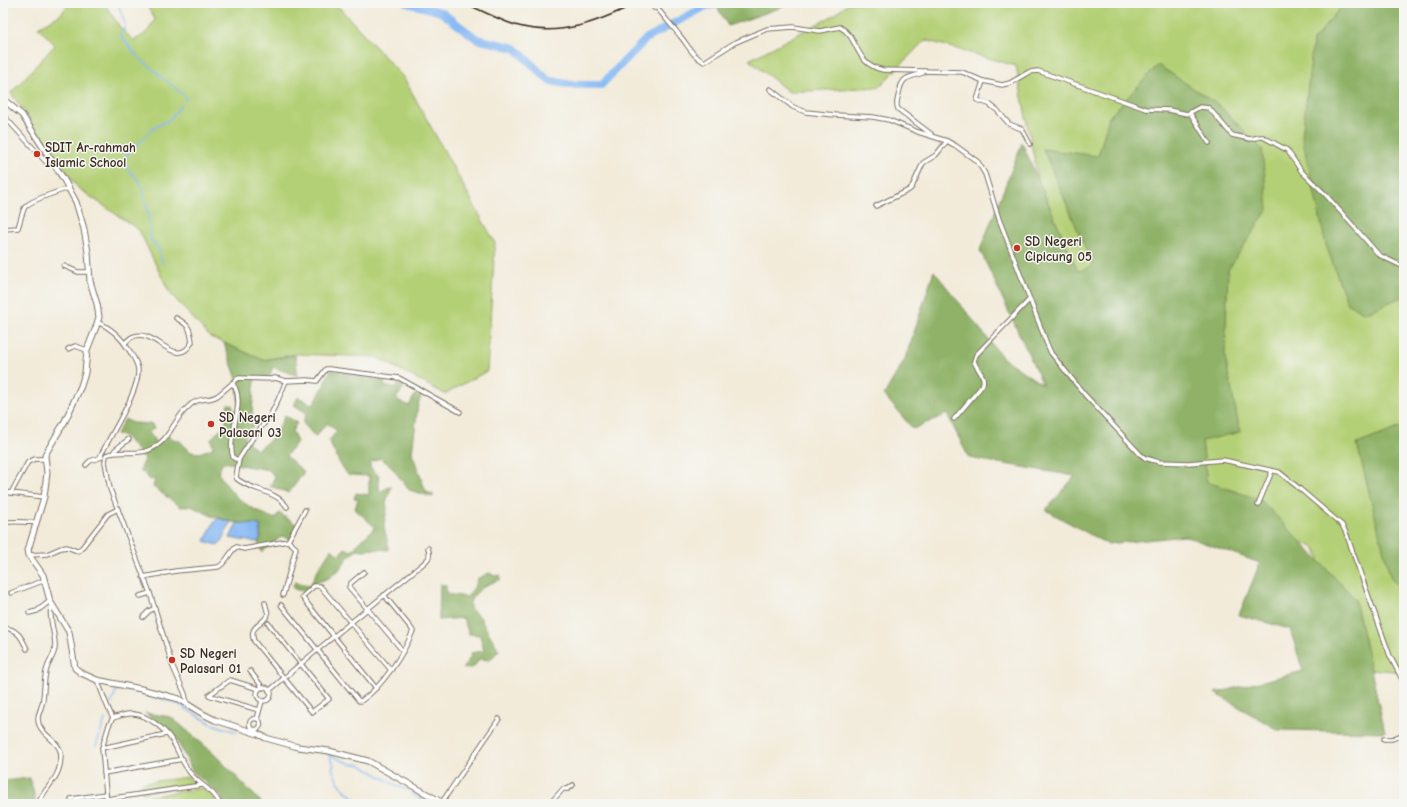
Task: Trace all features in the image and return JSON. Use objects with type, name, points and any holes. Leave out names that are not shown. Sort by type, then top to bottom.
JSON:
[{"type":"main road","points":[[3,98],[22,115],[69,188],[76,202],[84,229],[92,291],[97,304],[99,317],[87,350],[85,373],[81,386],[65,421],[46,453],[45,459],[47,473],[44,496],[28,550],[29,555],[39,568],[45,580],[47,593],[51,602],[69,632],[75,668],[81,674],[97,680],[171,696],[187,703],[215,720],[253,731],[298,747],[330,751],[368,761],[443,803]]},
{"type":"street","points":[[651,3],[654,8],[657,8],[695,56],[704,62],[734,43],[767,29],[793,27],[820,31],[840,26],[850,36],[861,58],[878,68],[926,72],[962,72],[983,81],[1002,85],[1010,83],[1029,72],[1038,71],[1146,109],[1169,110],[1187,114],[1200,107],[1209,108],[1232,135],[1250,138],[1263,137],[1286,149],[1302,172],[1325,194],[1357,229],[1373,250],[1382,257],[1396,262],[1404,267]]},
{"type":"street","points":[[926,72],[906,78],[902,81],[897,106],[898,109],[934,136]]},
{"type":"street","points":[[983,81],[977,100],[993,107],[1009,124],[1022,129],[1030,144]]},
{"type":"street","points":[[770,89],[793,107],[806,112],[835,116],[873,116],[889,120],[918,132],[947,141],[978,162],[982,168],[1029,300],[1051,353],[1085,395],[1140,454],[1150,460],[1158,462],[1189,463],[1223,460],[1279,472],[1343,527],[1390,656],[1404,683]]},
{"type":"street","points":[[1190,112],[1209,143]]},
{"type":"street","points":[[3,115],[46,162]]},
{"type":"street","points":[[876,206],[909,190],[912,187],[923,163],[936,155],[947,141]]},
{"type":"street","points":[[3,230],[18,228],[25,208],[29,204],[44,196],[69,188]]},
{"type":"street","points":[[64,266],[78,272],[89,272]]},
{"type":"street","points":[[954,419],[982,386],[983,376],[974,361],[976,355],[1029,300]]},
{"type":"street","points":[[125,343],[132,337],[141,336],[156,340],[175,352],[179,353],[186,350],[192,342],[190,330],[185,323],[176,318]]},
{"type":"street","points":[[98,322],[108,327],[125,343],[138,367],[139,378],[130,400],[100,458]]},
{"type":"street","points":[[68,348],[75,346],[87,350]]},
{"type":"street","points":[[86,465],[90,461],[105,457],[108,454],[143,452],[156,446],[167,437],[184,411],[193,402],[218,395],[236,380],[244,378],[277,378],[286,381],[317,381],[326,369],[399,378],[460,412]]},
{"type":"street","points":[[286,381],[267,420],[239,459],[236,477],[276,497],[284,502],[287,507]]},
{"type":"street","points":[[232,383],[238,394],[238,405],[232,438],[232,454],[235,459],[239,459]]},
{"type":"street","points":[[113,453],[129,439]]},
{"type":"street","points":[[105,457],[110,489],[150,593],[172,667],[185,694],[187,703]]},
{"type":"street","points":[[11,492],[28,462],[35,459],[45,459]]},
{"type":"street","points":[[1258,505],[1272,470]]},
{"type":"street","points":[[3,492],[44,496]]},
{"type":"street","points":[[29,555],[46,554],[67,547],[77,551],[80,550],[108,514],[118,508]]},
{"type":"street","points":[[288,542],[305,510]]},
{"type":"street","points":[[3,523],[9,521],[25,523],[37,522]]},
{"type":"street","points":[[143,577],[176,571],[218,567],[222,566],[231,551],[236,547],[244,549],[288,542],[296,548],[283,595]]},
{"type":"street","points":[[269,691],[430,557],[431,554],[428,548]]},
{"type":"street","points":[[364,572],[351,583],[350,587],[402,650]]},
{"type":"street","points":[[11,593],[45,580]]},
{"type":"street","points":[[376,688],[302,597],[314,586],[320,586],[391,670]]},
{"type":"street","points":[[140,596],[150,593]]},
{"type":"street","points":[[281,605],[359,701],[364,699],[376,688],[391,670],[413,631],[384,595]]},
{"type":"street","points":[[29,613],[37,611],[51,602]]},
{"type":"street","points":[[38,804],[44,792],[51,786],[58,775],[62,754],[60,748],[43,730],[38,719],[43,698],[47,668],[55,649],[54,630],[49,610],[51,602]]},
{"type":"street","points":[[265,603],[268,614],[265,620],[255,627],[253,632],[254,641],[312,712],[329,699],[268,623]]},
{"type":"street","points":[[143,617],[155,608]]},
{"type":"street","points":[[3,628],[10,628],[21,636],[27,649]]},
{"type":"street","points":[[250,671],[261,688]]},
{"type":"street","points":[[97,680],[106,706],[113,718]]},
{"type":"street","points":[[259,710],[211,696],[209,694],[230,680],[266,688],[269,691]]},
{"type":"street","points":[[261,688],[257,695],[262,701]]},
{"type":"street","points":[[262,701],[268,699],[270,695],[269,691]]},
{"type":"street","points":[[257,719],[262,701]]},
{"type":"street","points":[[107,804],[102,748],[109,725],[113,718],[129,714],[140,714],[150,720],[166,734],[172,741],[191,774],[218,798],[220,804]]},
{"type":"street","points":[[253,719],[257,719],[260,721],[261,726],[253,731],[250,722],[253,719]]},
{"type":"street","points":[[443,803],[500,719]]},
{"type":"street","points":[[102,748],[166,734]]},
{"type":"street","points":[[1384,739],[1392,739],[1404,734]]},
{"type":"street","points":[[104,773],[183,759]]},
{"type":"street","points":[[107,799],[202,784]]},
{"type":"street","points":[[547,804],[552,801],[563,789],[568,789],[573,785]]},
{"type":"street","points":[[71,799],[106,794]]},
{"type":"green space","points":[[70,3],[104,3],[120,27],[133,40],[146,32],[155,19],[145,3],[335,3],[404,78],[495,243],[487,371],[445,394],[376,357],[295,354],[263,360],[210,337],[169,292],[139,230],[78,188],[11,93],[55,45],[38,27],[60,15]]},
{"type":"green space","points":[[715,3],[794,3],[728,26]]},
{"type":"green space","points":[[849,3],[1386,3],[1404,290],[1404,672],[1359,668],[1344,631],[1315,548],[1204,497],[1105,274],[1073,285],[1038,179],[1016,66],[925,40],[879,87],[789,92],[749,60],[834,15]]},
{"type":"green space","points":[[1344,3],[1404,3],[1404,296],[1365,313],[1347,303],[1326,245],[1302,137],[1313,41]]},
{"type":"green space","points":[[1158,65],[1220,106],[1262,149],[1268,209],[1228,270],[1225,357],[1240,432],[1202,441],[1207,482],[1261,500],[1355,599],[1385,732],[1278,730],[1215,693],[1303,671],[1290,629],[1239,615],[1260,563],[1185,536],[1107,544],[1046,510],[1075,476],[969,458],[947,414],[913,429],[884,395],[905,359],[934,271],[1003,358],[1043,385],[980,250],[1022,143],[1078,271],[1093,266],[1043,149],[1098,156],[1109,117]]},
{"type":"green space","points":[[224,343],[263,360],[295,355],[298,376],[273,367],[269,378],[255,377],[252,412],[255,423],[244,438],[257,450],[275,436],[285,415],[297,423],[292,431],[297,442],[286,456],[304,472],[289,493],[270,486],[275,477],[269,470],[223,462],[218,473],[230,490],[249,506],[275,519],[279,513],[297,525],[292,540],[282,536],[262,552],[258,542],[261,539],[260,525],[232,522],[218,517],[216,518],[191,506],[181,507],[153,487],[155,479],[148,479],[140,470],[145,460],[125,436],[116,434],[125,419],[132,423],[152,424],[154,428],[149,432],[156,443],[168,435],[170,438],[180,441],[191,452],[199,453],[213,448],[211,439],[226,423],[225,414],[228,404],[232,405],[234,411],[239,409],[237,379]]},
{"type":"green space","points":[[331,370],[377,380],[384,380],[385,387],[397,387],[399,380],[406,383],[396,399],[409,406],[417,391],[421,397],[418,404],[412,453],[426,492],[433,494],[433,497],[409,490],[390,465],[380,458],[370,462],[372,469],[379,476],[379,490],[382,491],[390,486],[391,487],[386,503],[387,509],[384,522],[388,550],[358,549],[348,557],[339,570],[329,578],[315,583],[308,590],[302,591],[294,589],[293,586],[295,582],[310,586],[317,571],[331,549],[339,555],[345,548],[351,551],[375,527],[355,509],[358,499],[354,498],[356,493],[369,495],[369,476],[348,475],[339,462],[329,441],[337,431],[327,423],[315,437],[303,423],[307,413],[294,405],[298,397],[313,405]]},
{"type":"green space","points":[[1404,426],[1404,593],[1390,576],[1357,444]]},
{"type":"green space","points":[[489,573],[495,576],[500,575],[500,580],[480,589],[472,598],[470,607],[481,618],[499,650],[490,660],[479,659],[474,667],[465,669],[463,668],[470,658],[471,653],[484,651],[480,635],[469,634],[463,618],[439,620],[440,584],[446,586],[446,594],[467,597],[476,585],[477,579]]},
{"type":"green space","points":[[145,713],[171,717],[212,752],[263,804],[224,804],[222,797],[193,772],[176,738]]},
{"type":"green space","points":[[188,777],[196,784],[142,793],[141,783]]},
{"type":"green space","points":[[30,778],[35,799],[34,804],[3,804],[3,781]]},
{"type":"green space","points":[[201,788],[214,797],[216,804],[139,804],[139,798]]},
{"type":"water","points":[[218,518],[231,522],[222,541],[218,545],[205,541],[214,522]]},
{"type":"water","points":[[237,523],[260,525],[260,539],[257,542],[230,538]]},
{"type":"waterway","points":[[118,3],[125,24],[125,27],[120,35],[138,57],[185,96],[185,101]]},
{"type":"waterway","points":[[407,3],[441,12],[477,39],[515,48],[548,80],[570,85],[601,85],[647,38],[706,6],[727,3]]},
{"type":"waterway","points":[[163,264],[158,248],[150,239],[148,212],[142,187],[140,182],[123,164],[126,156],[152,129],[170,119],[181,105]]},
{"type":"waterway","points":[[111,704],[116,691],[119,688],[143,693],[178,704],[212,724],[237,732]]},
{"type":"waterway","points":[[96,746],[105,719]]},
{"type":"waterway","points":[[325,753],[351,764],[359,764],[397,786],[408,790]]},
{"type":"waterway","points":[[330,756],[334,765],[332,768],[337,780],[348,793],[364,804]]},
{"type":"waterway","points":[[411,793],[429,804]]},
{"type":"railway","points":[[464,3],[515,25],[531,29],[547,30],[563,29],[593,22],[637,3]]},
{"type":"place","name":"SDIT Ar-rahmah Islamic School","points":[[37,154]]},
{"type":"place","name":"SD Negeri Cipicung 05","points":[[1017,248]]},
{"type":"place","name":"SD Negeri Palasari 03","points":[[211,424]]},
{"type":"place","name":"SD Negeri Palasari 01","points":[[172,660]]}]
